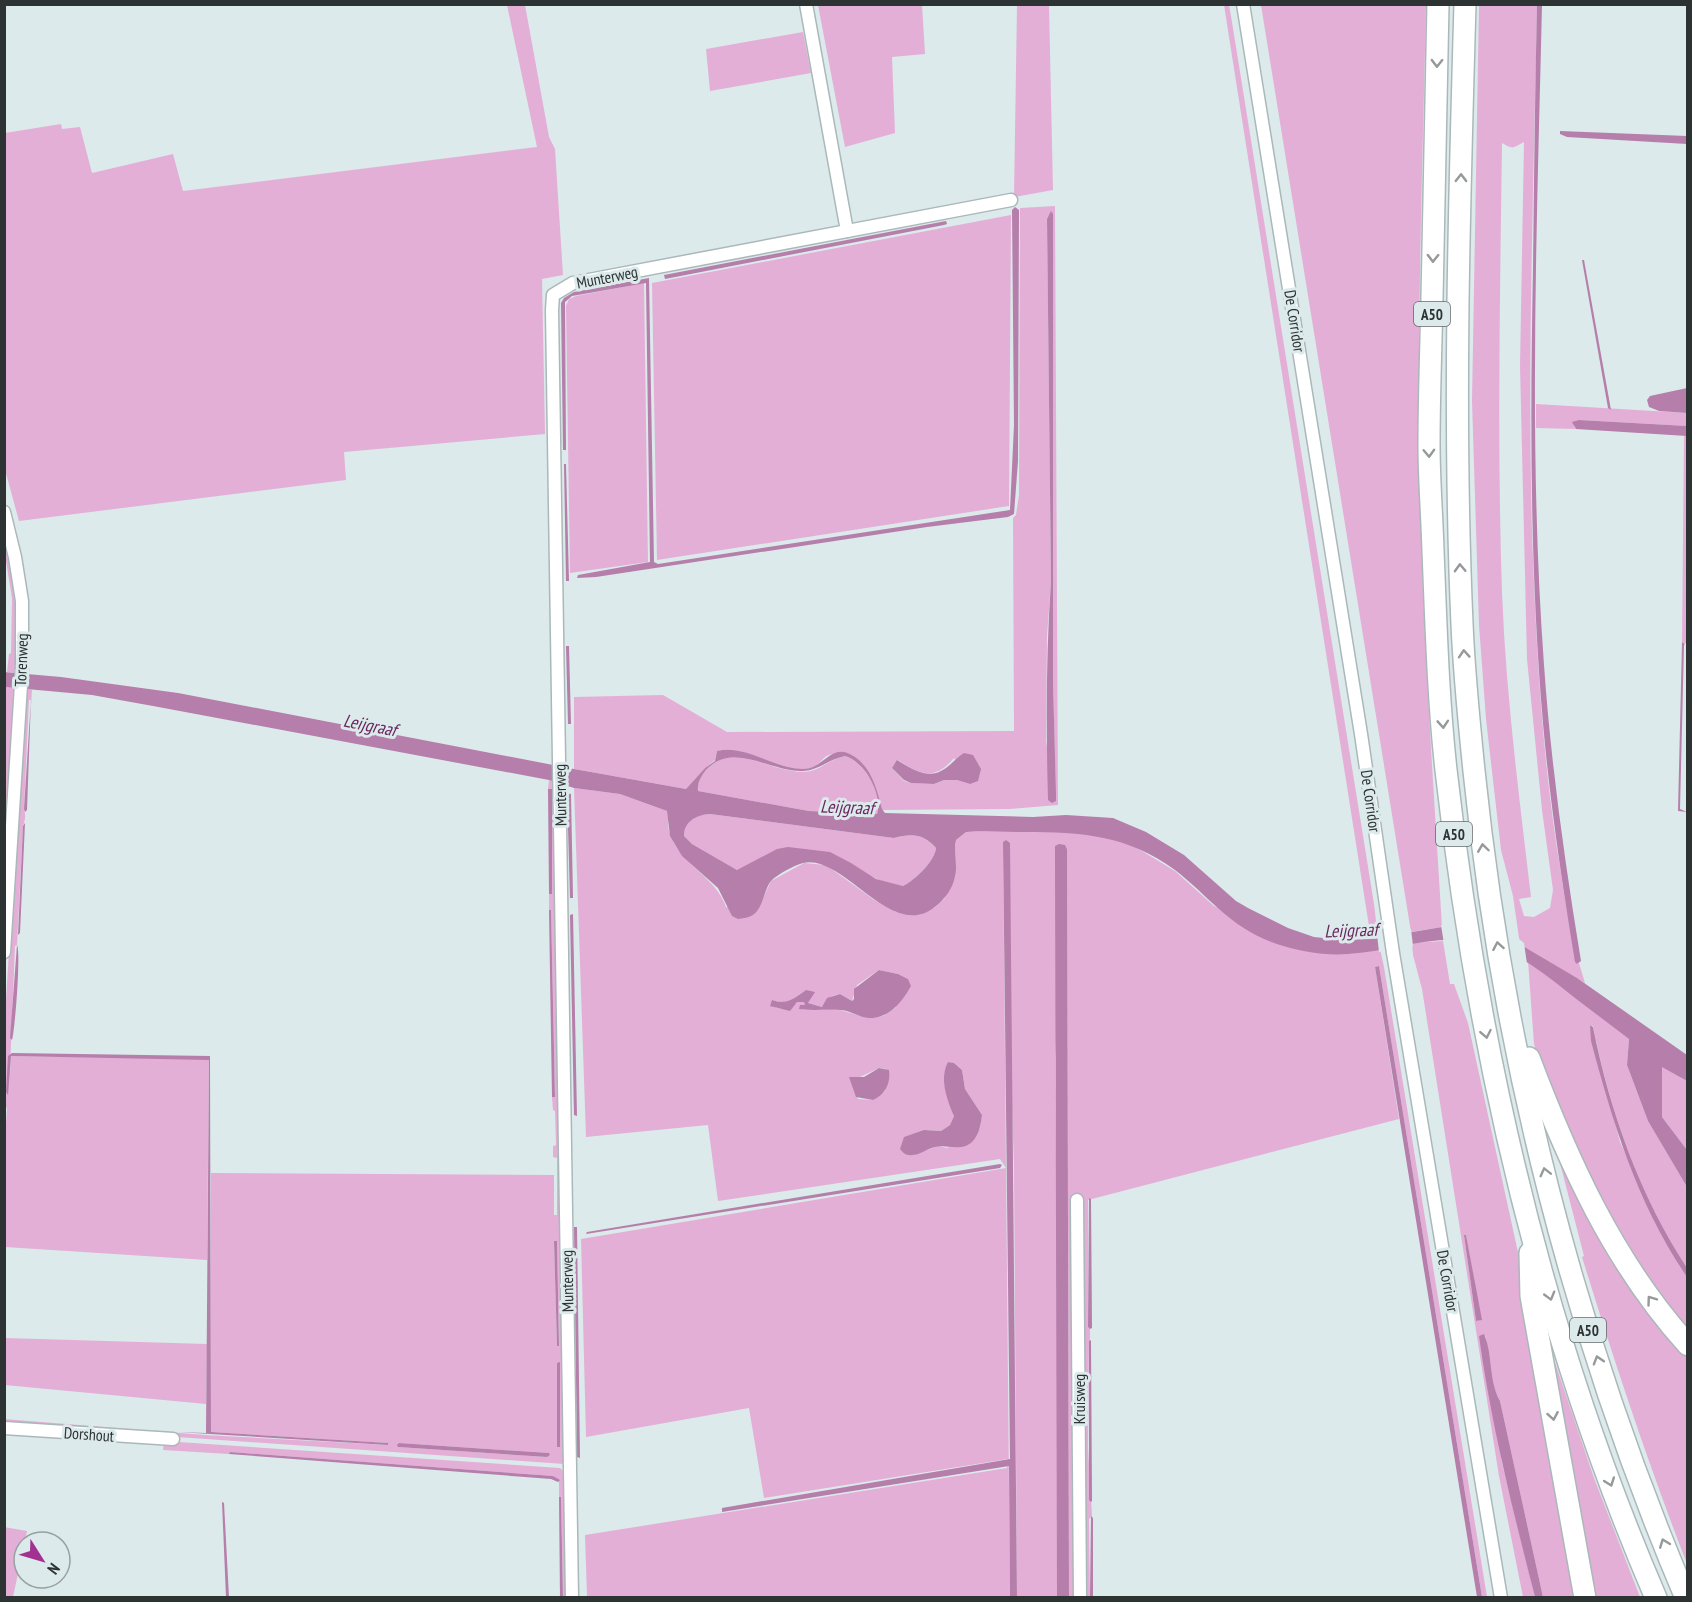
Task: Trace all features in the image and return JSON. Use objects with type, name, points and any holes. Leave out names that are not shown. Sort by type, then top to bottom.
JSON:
[{"type":"highway","name":"A50","points":[[1438,4],[1430,457],[1436,623],[1445,754],[1463,901],[1475,977],[1497,1087],[1528,1220],[1591,1429],[1656,1598]]},
{"type":"highway","name":"A50","points":[[1465,4],[1458,373],[1462,627],[1479,816],[1491,906],[1517,1054],[1561,1235],[1608,1392],[1641,1485],[1686,1598]]},
{"type":"highway","name":"A50","points":[[1506,993],[1557,1132],[1583,1188],[1622,1258],[1663,1317],[1688,1345]]},
{"type":"highway","name":"A50","points":[[1528,1220],[1531,1296],[1586,1598]]},
{"type":"street","points":[[806,4],[847,231]]},
{"type":"street","name":"De Corridor","points":[[1243,4],[1361,734],[1389,929],[1501,1598]]},
{"type":"street","name":"Munterweg","points":[[572,1598],[552,322],[554,295],[573,283],[1011,200]]},
{"type":"street","name":"Torenweg","points":[[4,512],[15,557],[22,601],[22,669],[4,952]]},
{"type":"street","name":"Kruisweg","points":[[1077,1200],[1080,1598]]},
{"type":"street","name":"Dorshout","points":[[4,1428],[173,1439]]},
{"type":"shaded area","points":[[507,5],[525,5],[549,137],[555,149],[563,275],[542,279],[545,434],[344,452],[346,480],[19,521],[4,466],[5,133],[61,124],[62,129],[80,127],[92,173],[173,154],[183,191],[537,147]]},
{"type":"shaded area","points":[[818,5],[922,5],[925,54],[892,57],[895,133],[845,147]]},
{"type":"shaded area","points":[[1017,5],[1049,5],[1053,190],[1014,197]]},
{"type":"shaded area","points":[[1224,5],[1229,5],[1231,16],[1374,904],[1378,937],[1371,939]]},
{"type":"shaded area","points":[[1261,5],[1426,5],[1419,324],[1420,493],[1427,679],[1442,927],[1411,932]]},
{"type":"shaded area","points":[[1479,5],[1537,5],[1530,400],[1536,617],[1541,703],[1554,831],[1577,964],[1579,963],[1585,983],[1520,945],[1513,896],[1501,850],[1486,719],[1479,625],[1472,401]],"holes":[[[1524,142],[1520,366],[1527,659],[1542,810],[1553,890],[1550,908],[1534,917],[1524,916],[1519,899],[1531,897],[1513,745],[1507,669],[1502,593],[1500,480],[1502,143],[1513,147]]]},
{"type":"shaded area","points":[[1537,5],[1542,5],[1536,252],[1536,500],[1547,702],[1564,851],[1581,961],[1577,964],[1561,872],[1546,753],[1533,553],[1531,383],[1535,104]]},
{"type":"shaded area","points":[[803,32],[811,73],[710,91],[706,49]]},
{"type":"shaded area","points":[[1560,131],[1687,136],[1687,144],[1567,137],[1560,134]]},
{"type":"shaded area","points":[[1055,206],[1058,805],[1010,809],[882,810],[864,766],[843,752],[827,756],[812,768],[795,769],[739,751],[717,751],[715,760],[686,789],[574,769],[574,697],[663,695],[727,732],[1014,731],[1013,518],[1016,515],[1019,495],[1020,208]],"holes":[[[1051,212],[1053,214],[1053,682],[1056,801],[1046,741],[1047,636],[1051,581],[1047,219]],[[954,758],[970,784],[957,780],[944,780],[934,784],[911,783],[904,781],[892,768],[898,760],[920,772],[934,773]]]},
{"type":"shaded area","points":[[1015,207],[1019,210],[1018,461],[1014,514],[1008,517],[577,578],[578,575],[650,562],[646,283],[572,296],[565,302],[566,450],[563,450],[561,303],[564,298],[574,292],[649,278],[654,562],[658,564],[1010,510],[1014,425],[1012,210]]},
{"type":"shaded area","points":[[1051,211],[1053,214],[1053,682],[1056,793],[1056,801],[1052,803],[1048,800],[1047,718],[1051,581],[1047,219]]},
{"type":"shaded area","points":[[1011,215],[1009,506],[657,560],[652,283]]},
{"type":"shaded area","points":[[946,221],[947,224],[944,225],[665,279],[664,275]]},
{"type":"shaded area","points":[[1582,260],[1584,260],[1611,410],[1608,408]]},
{"type":"shaded area","points":[[644,283],[648,562],[570,573],[566,306],[569,299],[576,296]]},
{"type":"shaded area","points":[[1687,388],[1687,413],[1659,411],[1649,407],[1647,400],[1650,396]]},
{"type":"shaded area","points":[[1536,404],[1687,413],[1687,426],[1579,420],[1574,427],[1576,429],[1536,428]]},
{"type":"shaded area","points":[[1579,420],[1687,426],[1687,436],[1576,429],[1572,422]]},
{"type":"shaded area","points":[[1684,436],[1688,436],[1687,644],[1682,642]]},
{"type":"shaded area","points":[[564,464],[566,464],[569,581],[566,581]]},
{"type":"shaded area","points":[[4,527],[18,599],[17,673],[7,672],[11,653],[12,598],[5,555]]},
{"type":"shaded area","points":[[1682,642],[1685,644],[1680,809],[1687,812],[1678,811]]},
{"type":"shaded area","points":[[566,646],[569,646],[571,724],[568,724]]},
{"type":"shaded area","points":[[4,672],[61,677],[178,693],[686,789],[705,768],[715,761],[717,751],[739,751],[781,765],[803,769],[811,768],[834,753],[840,752],[855,757],[866,768],[873,781],[885,813],[1033,817],[1066,815],[1113,818],[1146,832],[1184,855],[1236,901],[1288,928],[1314,937],[1342,940],[1371,939],[1442,927],[1521,945],[1577,978],[1687,1055],[1687,1081],[1662,1067],[1662,1117],[1687,1150],[1687,1187],[1648,1121],[1627,1065],[1629,1039],[1536,968],[1493,946],[1477,942],[1446,940],[1348,954],[1321,954],[1294,949],[1246,930],[1175,870],[1139,849],[1103,838],[1046,832],[966,832],[956,840],[956,872],[950,889],[936,906],[919,915],[902,914],[885,906],[835,871],[819,864],[803,863],[774,878],[768,885],[758,910],[749,917],[738,919],[732,916],[718,888],[682,856],[670,836],[667,811],[620,794],[574,788],[549,780],[92,695],[5,687]],"holes":[[[845,756],[859,765],[871,780],[877,797],[877,814],[809,811],[698,791],[698,785],[706,770],[728,758],[752,760],[802,771]],[[710,814],[894,838],[906,835],[917,836],[927,840],[936,848],[924,870],[903,886],[876,879],[830,852],[788,847],[777,849],[737,870],[692,844],[684,836],[686,826],[692,820]]]},
{"type":"shaded area","points":[[5,687],[16,688],[5,899]]},
{"type":"shaded area","points":[[25,688],[32,690],[31,700],[29,700],[25,818],[17,945],[15,946],[9,1094],[11,1056],[209,1059],[207,1260],[5,1247],[4,1154],[7,1108],[5,1107],[5,1017]]},
{"type":"shaded area","points":[[31,699],[27,810],[25,812],[24,809]]},
{"type":"shaded area","points":[[964,753],[973,755],[981,769],[978,781],[970,784],[957,780],[944,780],[934,784],[911,783],[904,780],[892,768],[897,760],[921,772],[933,774],[946,768]]},
{"type":"shaded area","points":[[845,756],[859,765],[870,779],[877,797],[877,814],[809,811],[698,791],[702,775],[717,761],[743,758],[798,772],[815,770]]},
{"type":"shaded area","points":[[549,780],[556,782],[566,1460],[564,1464],[5,1425],[4,1419],[205,1435],[388,1445],[387,1443],[211,1432],[211,1173],[554,1175],[554,1215],[557,1215],[557,1158],[553,1157],[553,1146],[556,1145],[555,1111],[552,1097],[555,1096],[551,910],[549,910],[549,894],[552,894],[552,790],[548,789]],"holes":[[[554,1241],[557,1241],[559,1346],[557,1346]],[[399,1443],[549,1453],[550,1455],[547,1457],[398,1447]]]},
{"type":"shaded area","points":[[574,788],[620,794],[667,811],[669,831],[675,845],[715,887],[726,907],[757,911],[771,881],[804,863],[826,865],[873,899],[896,912],[934,908],[944,899],[950,888],[956,862],[954,855],[956,840],[966,832],[1069,832],[1112,838],[1137,848],[1175,871],[1214,906],[1323,954],[1347,954],[1380,949],[1487,1597],[1482,1597],[1379,966],[1375,967],[1399,1119],[1088,1200],[1088,1327],[1090,1340],[1088,1447],[1092,1516],[1089,1519],[1090,1598],[1069,1597],[1067,849],[1065,845],[1055,1060],[1057,1597],[1017,1597],[1014,1166],[1003,842],[1010,1597],[587,1597],[585,1535],[1007,1468],[1008,1459],[764,1498],[749,1408],[586,1437],[581,1239],[1006,1168],[1000,1159],[718,1201],[708,1125],[586,1137]],"holes":[[[879,970],[898,974],[908,979],[895,1008],[883,1016],[868,1018],[840,1010],[803,1010],[806,1005],[804,1002],[797,1002],[787,1009],[776,1008],[772,1000],[786,1001],[806,990],[811,998],[808,1003],[822,1007],[832,996],[840,994],[852,1001],[857,985]],[[948,1062],[954,1063],[962,1070],[965,1089],[982,1115],[980,1128],[947,1148],[938,1146],[912,1155],[924,1130],[941,1131],[950,1125],[954,1116],[945,1089],[945,1068]],[[879,1068],[886,1069],[885,1091],[873,1100],[858,1099],[853,1087],[860,1077]]]},
{"type":"shaded area","points":[[548,789],[552,789],[552,894],[549,894]]},
{"type":"shaded area","points":[[567,793],[571,794],[573,898],[570,898]]},
{"type":"shaded area","points":[[710,814],[894,838],[906,835],[917,836],[927,840],[936,848],[924,870],[903,886],[878,879],[838,857],[813,851],[737,870],[692,844],[684,836],[686,826],[692,820]]},
{"type":"shaded area","points":[[25,823],[20,933],[18,935],[23,826]]},
{"type":"shaded area","points":[[1006,840],[1010,843],[1017,1598],[1010,1597],[1009,1466],[722,1512],[722,1508],[1010,1459],[1003,842]]},
{"type":"shaded area","points":[[1065,845],[1067,849],[1069,1598],[1057,1597],[1055,846]]},
{"type":"shaded area","points":[[549,910],[551,910],[555,1097],[552,1097]]},
{"type":"shaded area","points":[[573,914],[577,1116],[574,1115],[570,915]]},
{"type":"shaded area","points":[[1443,941],[1450,984],[1454,984],[1468,1023],[1519,1257],[1582,1597],[1543,1597],[1500,1401],[1491,1378],[1484,1335],[1502,1463],[1535,1597],[1523,1597],[1499,1476],[1422,989],[1412,943]],"holes":[[[1464,1235],[1466,1235],[1481,1320],[1476,1321]]]},
{"type":"shaded area","points":[[17,945],[18,975],[12,1040],[10,1038]]},
{"type":"shaded area","points":[[1528,961],[1629,1039],[1627,1065],[1648,1121],[1687,1187],[1687,1268],[1654,1211],[1628,1152],[1608,1089],[1593,1026],[1590,1025],[1620,1142],[1674,1257],[1687,1277],[1687,1337],[1627,1258],[1545,1085],[1534,1044]]},
{"type":"shaded area","points":[[1379,966],[1482,1597],[1477,1597],[1375,967]]},
{"type":"shaded area","points":[[879,970],[898,974],[908,979],[911,986],[894,1008],[876,1018],[841,1010],[799,1009],[800,1005],[805,1005],[804,1002],[797,1002],[790,1011],[770,1006],[772,1000],[786,1001],[806,990],[815,992],[808,1003],[822,1007],[827,998],[840,994],[852,1001],[854,989]]},
{"type":"shaded area","points":[[1590,1025],[1593,1027],[1608,1090],[1629,1152],[1655,1212],[1687,1268],[1687,1277],[1654,1221],[1629,1163],[1599,1072],[1591,1041]]},
{"type":"shaded area","points":[[12,1053],[210,1056],[211,1432],[388,1443],[388,1445],[177,1432],[206,1433],[209,1060],[11,1056],[8,1095],[6,1092],[8,1056]]},
{"type":"shaded area","points":[[948,1062],[954,1063],[962,1070],[965,1089],[982,1115],[978,1133],[972,1142],[963,1147],[940,1146],[915,1155],[907,1155],[900,1149],[904,1137],[924,1130],[941,1131],[950,1125],[954,1116],[944,1082]]},
{"type":"shaded area","points":[[1662,1066],[1687,1081],[1687,1150],[1662,1117]]},
{"type":"shaded area","points":[[879,1068],[889,1070],[889,1079],[884,1092],[873,1100],[856,1097],[849,1077],[864,1077]]},
{"type":"shaded area","points":[[1553,1136],[1687,1351],[1687,1564],[1645,1450],[1594,1296],[1582,1257],[1584,1256]]},
{"type":"shaded area","points":[[1002,1165],[1000,1168],[586,1234],[587,1232]]},
{"type":"shaded area","points":[[1089,1198],[1091,1199],[1092,1328],[1090,1329],[1088,1327]]},
{"type":"shaded area","points":[[574,1227],[577,1227],[580,1458],[577,1457]]},
{"type":"shaded area","points":[[1464,1235],[1466,1235],[1482,1320],[1476,1321]]},
{"type":"shaded area","points":[[554,1241],[557,1241],[559,1346],[557,1346]]},
{"type":"shaded area","points":[[1545,1333],[1594,1478],[1640,1597],[1590,1597]]},
{"type":"shaded area","points":[[1484,1334],[1543,1597],[1535,1597],[1503,1467],[1479,1336]]},
{"type":"shaded area","points":[[5,1338],[207,1344],[206,1404],[5,1385]]},
{"type":"shaded area","points":[[1091,1340],[1091,1502],[1089,1500],[1089,1341]]},
{"type":"shaded area","points":[[560,1362],[560,1447],[557,1447],[557,1363]]},
{"type":"shaded area","points":[[164,1441],[560,1468],[565,1473],[568,1597],[563,1597],[561,1497],[559,1497],[559,1482],[553,1476],[230,1452],[229,1454],[163,1450]]},
{"type":"shaded area","points":[[399,1443],[549,1453],[550,1455],[547,1457],[398,1447]]},
{"type":"shaded area","points":[[230,1452],[553,1476],[560,1480],[558,1482],[551,1479],[229,1454]]},
{"type":"shaded area","points":[[559,1497],[561,1497],[563,1598],[560,1597]]},
{"type":"shaded area","points":[[222,1502],[224,1503],[229,1597],[226,1597]]},
{"type":"shaded area","points":[[1091,1516],[1093,1518],[1093,1598],[1090,1597]]},
{"type":"shaded area","points":[[4,1527],[21,1530],[12,1530],[12,1590],[14,1590],[13,1597],[5,1597]]},
{"type":"pier","points":[[1441,925],[1487,926],[1513,934],[1524,943],[1527,964],[1481,945],[1444,944]]},
{"type":"pier","points":[[1411,929],[1413,946],[1379,952],[1377,934]]},
{"type":"water label","name":"Leijgraaf","points":[[370,725]]},
{"type":"water label","name":"Leijgraaf","points":[[847,807]]},
{"type":"water label","name":"Leijgraaf","points":[[1351,930]]}]
